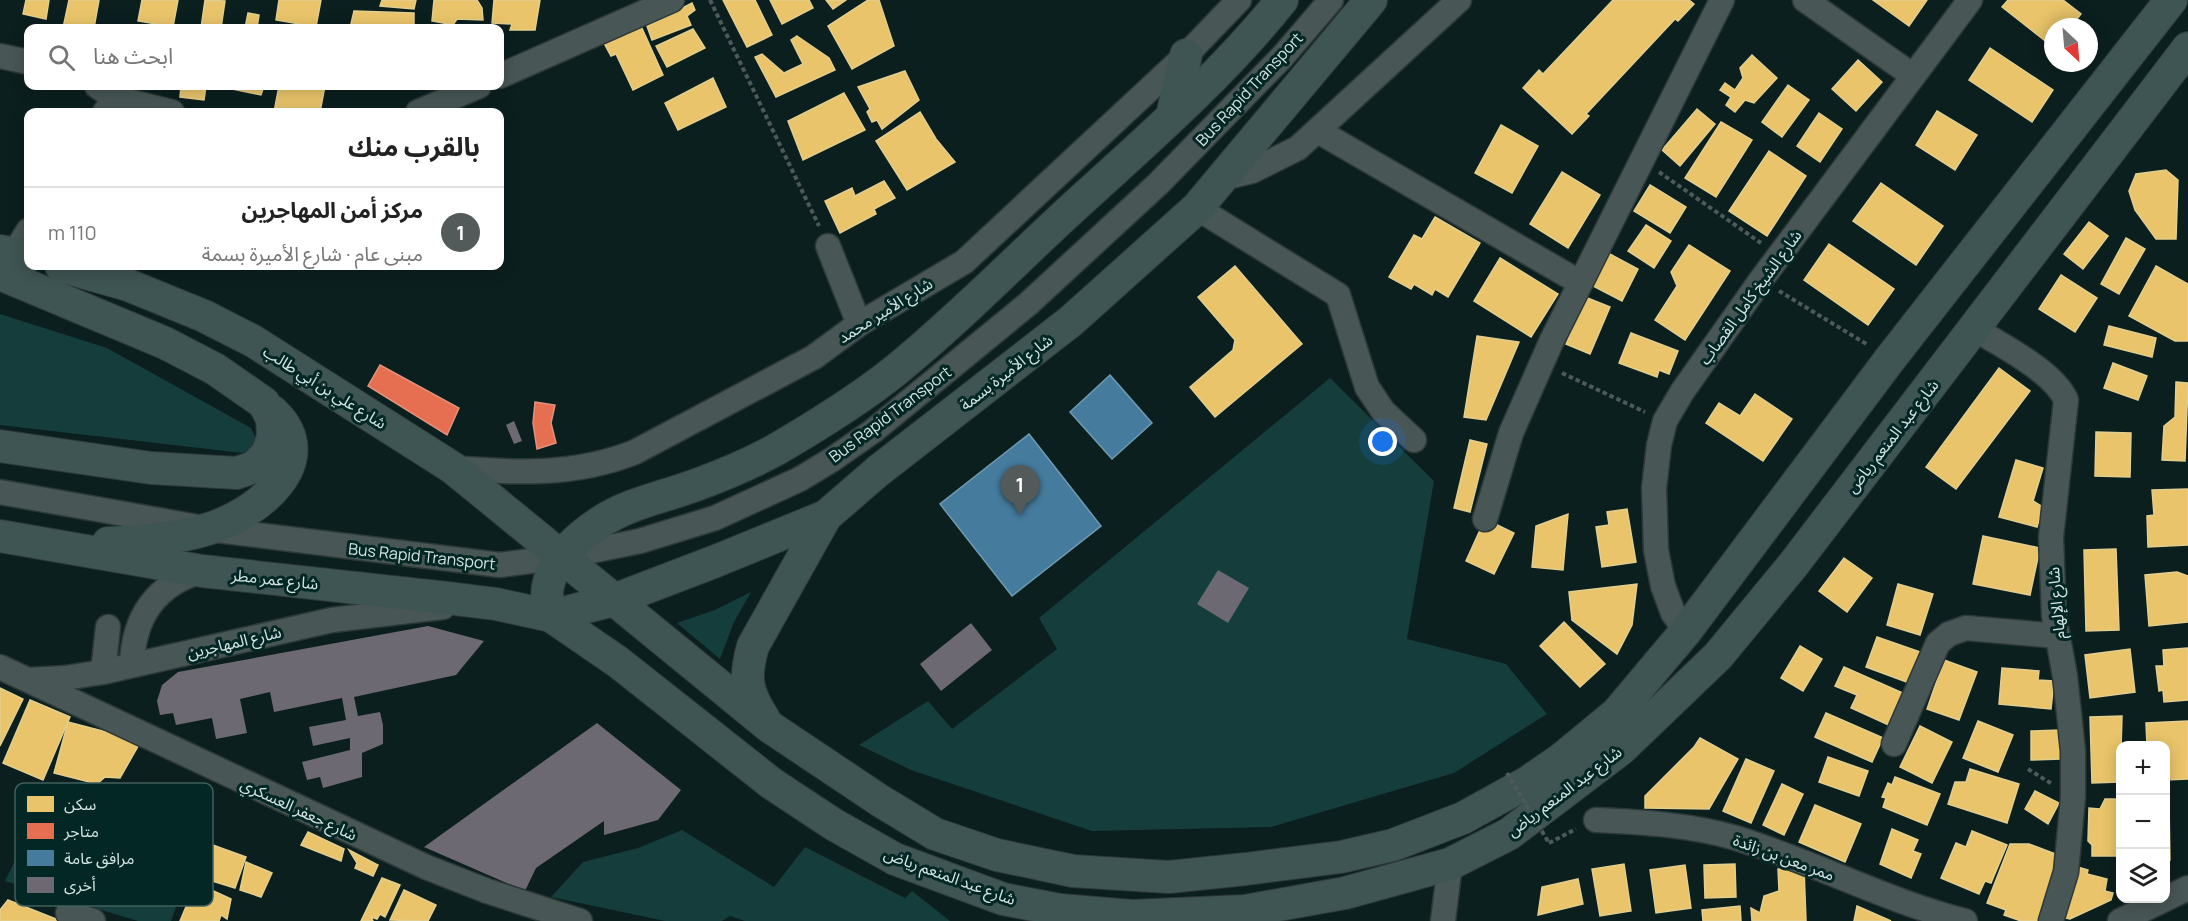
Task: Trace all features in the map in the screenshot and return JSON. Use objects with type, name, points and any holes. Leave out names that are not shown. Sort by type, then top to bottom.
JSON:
[{"type":"main road","points":[[549,603],[550,578],[562,557],[593,527],[610,516],[696,485],[765,455],[822,423],[896,370],[1172,117],[1266,20],[1282,0]]},
{"type":"main road","name":"شارع الأميرة بسمة","points":[[549,603],[614,600],[826,516],[878,471],[1071,321],[1197,208],[1371,0]]},
{"type":"main road","name":"شارع عبد المنعم رياض","points":[[562,557],[770,727],[879,800],[936,834],[997,855],[1074,871],[1168,877],[1246,869],[1362,852],[1393,845],[1464,818],[1528,782],[1560,760],[1617,712],[1686,632],[1890,359],[2171,0]]},
{"type":"main road","points":[[1172,117],[1186,55]]},
{"type":"main road","name":"شارع عبد المنعم رياض","points":[[549,603],[618,662],[771,783],[833,824],[896,859],[1003,899],[1119,919],[1245,911],[1345,893],[1450,864],[1509,834],[1621,749],[1718,656],[1793,565],[2184,62]]},
{"type":"main road","points":[[36,270],[215,369],[264,403],[277,415],[292,439],[293,451],[288,472],[268,495],[245,512],[209,529],[149,541],[56,547]]},
{"type":"main road","name":"شارع علي بن أبي طالب","points":[[76,270],[128,285],[204,316],[253,341],[453,468],[562,557]]},
{"type":"main road","points":[[0,446],[151,468],[237,473],[254,467],[267,454],[273,437],[272,419],[264,403]]},
{"type":"main road","points":[[770,727],[753,702],[747,685],[747,669],[753,646],[826,516]]},
{"type":"main road","name":"شارع عمر مطر","points":[[0,536],[202,571],[471,602],[549,603]]},
{"type":"street","points":[[504,74],[672,0]]},
{"type":"street","name":"شارع الأمير محمد","points":[[453,468],[528,473],[584,469],[611,462],[635,452],[813,357],[859,324],[964,262],[1186,55],[1239,0]]},
{"type":"street","name":"Bus Rapid Transport","points":[[0,492],[209,529],[500,565],[562,557],[640,541],[715,518],[800,479],[873,431],[1028,304],[1158,184],[1283,56],[1331,0]]},
{"type":"street","points":[[1222,178],[1269,164],[1298,148],[1459,0]]},
{"type":"street","points":[[1485,519],[1511,433],[1542,363],[1579,282],[1722,0]]},
{"type":"street","points":[[1805,0],[1912,75]]},
{"type":"street","name":"شارع الشيخ كامل القصاب","points":[[1686,632],[1673,612],[1663,586],[1656,550],[1654,488],[1659,445],[1665,421],[1682,392],[1761,280],[1970,0]]},
{"type":"street","points":[[0,56],[24,61]]},
{"type":"street","points":[[427,108],[470,90]]},
{"type":"street","points":[[106,99],[152,108]]},
{"type":"street","points":[[1318,131],[1579,282]]},
{"type":"street","points":[[1197,208],[1338,295],[1367,387],[1383,411],[1414,440]]},
{"type":"street","points":[[828,246],[859,324]]},
{"type":"street","name":"شارع الإلهام","points":[[1975,328],[2048,377],[2061,389],[2066,400],[2052,537],[2054,616],[2065,676],[2073,751],[2073,797],[2066,872],[2050,921]]},
{"type":"street","points":[[132,665],[135,631],[151,602],[173,582],[202,571]]},
{"type":"street","name":"شارع المهاجرين","points":[[0,667],[26,680],[65,678],[103,672],[332,620],[471,602]]},
{"type":"street","points":[[103,672],[108,627]]},
{"type":"street","points":[[1894,744],[1938,643],[1949,634],[1966,628],[2058,636]]},
{"type":"street","name":"شارع جعفر العسكري","points":[[26,680],[426,867],[487,891],[580,921]]},
{"type":"street","name":"ممر معن بن زائدة","points":[[1596,820],[1685,827],[1734,838],[1772,850],[1924,910],[1965,921]]},
{"type":"street","points":[[1443,921],[1450,864]]},
{"type":"street","points":[[2120,921],[2188,888]]},
{"type":"street","points":[[68,913],[93,921]]},
{"type":"path","points":[[710,0],[828,246]]},
{"type":"path","points":[[1641,159],[1779,256]]},
{"type":"path","points":[[1761,280],[1890,359]]},
{"type":"path","points":[[1542,363],[1665,421]]},
{"type":"path","points":[[1507,773],[1549,843],[1596,820]]},
{"type":"shaded area","points":[[0,314],[107,348],[251,428],[256,439],[253,447],[243,453],[0,425]]},
{"type":"shaded area","points":[[1330,378],[1434,481],[1407,639],[1506,664],[1547,714],[1454,773],[1271,827],[1092,831],[911,770],[859,745],[928,701],[952,729],[1057,649],[1039,618]]},
{"type":"shaded area","points":[[751,592],[734,622],[720,659],[677,623],[715,610]]},
{"type":"shaded area","points":[[682,830],[774,887],[805,847],[905,898],[912,891],[950,921],[745,921],[730,916],[722,921],[665,921],[551,897],[583,862],[638,848]]},
{"type":"shaded area","points":[[15,860],[15,884],[5,881]]},
{"type":"shaded area","points":[[88,906],[176,906],[171,921],[138,921]]},
{"type":"building: سكن","points":[[26,0],[49,0],[46,19],[23,14]]},
{"type":"building: سكن","points":[[69,0],[99,0],[95,24],[64,24]]},
{"type":"building: سكن","points":[[142,0],[178,0],[174,24],[138,21]]},
{"type":"building: سكن","points":[[205,0],[225,1],[222,24],[202,24]]},
{"type":"building: سكن","points":[[279,0],[321,0],[317,24],[276,20]]},
{"type":"building: سكن","points":[[382,0],[416,0],[414,9],[380,6]]},
{"type":"building: سكن","points":[[434,0],[477,0],[482,8],[483,20],[457,19],[454,24],[432,21]]},
{"type":"building: سكن","points":[[494,0],[540,0],[535,30],[510,30],[512,24],[492,23]]},
{"type":"building: سكن","points":[[723,0],[755,0],[772,35],[747,47]]},
{"type":"building: سكن","points":[[770,0],[809,0],[813,8],[782,24]]},
{"type":"building: سكن","points":[[826,0],[846,0],[833,9]]},
{"type":"building: سكن","points":[[868,0],[879,0],[894,46],[852,69],[828,26]]},
{"type":"building: سكن","points":[[1613,0],[1689,0],[1694,4],[1678,21],[1675,19],[1586,114],[1589,116],[1572,134],[1523,88],[1539,70],[1543,74]]},
{"type":"building: سكن","points":[[1873,0],[1927,0],[1909,26]]},
{"type":"building: سكن","points":[[2008,0],[2063,0],[2081,14],[2078,18],[2044,18],[2044,40],[2002,7]]},
{"type":"building: سكن","points":[[692,3],[695,10],[687,16],[691,25],[652,40],[647,26]]},
{"type":"building: سكن","points":[[354,11],[414,13],[414,24],[351,24]]},
{"type":"building: سكن","points":[[248,13],[259,15],[258,24],[246,24]]},
{"type":"building: سكن","points":[[641,26],[663,75],[633,90],[616,54],[611,56],[604,43]]},
{"type":"building: سكن","points":[[693,29],[705,48],[667,67],[656,46]]},
{"type":"building: سكن","points":[[797,36],[829,58],[835,70],[776,97],[755,57],[762,54],[784,73],[803,64],[791,40]]},
{"type":"building: سكن","points":[[1990,48],[2053,90],[2032,122],[1969,80]]},
{"type":"building: سكن","points":[[1752,55],[1777,78],[1754,103],[1745,100],[1735,112],[1726,105],[1731,97],[1720,90],[1725,83],[1735,90],[1743,78],[1740,68]]},
{"type":"building: سكن","points":[[1858,60],[1882,82],[1856,111],[1832,89]]},
{"type":"building: سكن","points":[[905,71],[919,100],[882,129],[877,120],[872,122],[867,112],[870,109],[858,87]]},
{"type":"building: سكن","points":[[713,78],[726,107],[678,130],[665,103]]},
{"type":"building: سكن","points":[[1788,85],[1809,100],[1782,137],[1762,122]]},
{"type":"building: سكن","points":[[181,90],[205,90],[204,100],[180,97]]},
{"type":"building: سكن","points":[[237,90],[263,90],[261,95]]},
{"type":"building: سكن","points":[[278,90],[324,90],[321,108],[275,108]]},
{"type":"building: سكن","points":[[844,93],[865,130],[803,160],[788,121]]},
{"type":"building: سكن","points":[[1697,109],[1715,124],[1680,166],[1662,150]]},
{"type":"building: سكن","points":[[1937,111],[1977,135],[1955,170],[1916,145]]},
{"type":"building: سكن","points":[[920,112],[936,139],[955,162],[907,190],[876,141]]},
{"type":"building: سكن","points":[[1819,113],[1842,129],[1820,162],[1797,146]]},
{"type":"building: سكن","points":[[1721,122],[1752,140],[1716,197],[1685,178]]},
{"type":"building: سكن","points":[[1501,125],[1538,146],[1512,193],[1475,173]]},
{"type":"building: سكن","points":[[1769,151],[1806,176],[1767,236],[1729,211]]},
{"type":"building: سكن","points":[[2166,170],[2178,180],[2176,239],[2156,239],[2135,210],[2129,191],[2136,174]]},
{"type":"building: سكن","points":[[1562,172],[1600,195],[1568,248],[1530,224]]},
{"type":"building: سكن","points":[[884,181],[895,198],[874,209],[876,214],[840,233],[825,201],[852,188],[855,196]]},
{"type":"building: سكن","points":[[1881,183],[1943,226],[1916,265],[1853,221]]},
{"type":"building: سكن","points":[[1650,185],[1686,207],[1670,233],[1634,211]]},
{"type":"building: سكن","points":[[1435,217],[1480,243],[1448,297],[1435,289],[1432,295],[1414,284],[1411,289],[1389,277],[1414,235],[1422,239]]},
{"type":"building: سكن","points":[[2089,222],[2108,236],[2083,269],[2064,254]]},
{"type":"building: سكن","points":[[1646,225],[1671,241],[1654,268],[1628,251]]},
{"type":"building: سكن","points":[[2126,238],[2145,249],[2119,294],[2101,284]]},
{"type":"building: سكن","points":[[1829,244],[1894,289],[1868,325],[1804,280]]},
{"type":"building: سكن","points":[[1689,245],[1730,271],[1685,340],[1655,320],[1677,286],[1671,272]]},
{"type":"building: سكن","points":[[1608,253],[1638,269],[1622,301],[1591,285]]},
{"type":"building: سكن","points":[[1500,258],[1558,294],[1531,337],[1474,301]]},
{"type":"building: سكن","points":[[1235,266],[1302,344],[1215,417],[1190,387],[1233,350],[1235,340],[1198,297]]},
{"type":"building: سكن","points":[[2156,266],[2188,284],[2188,341],[2175,341],[2129,316]]},
{"type":"building: سكن","points":[[2061,275],[2097,298],[2075,332],[2039,309]]},
{"type":"building: سكن","points":[[1585,297],[1610,307],[1590,354],[1566,344]]},
{"type":"building: سكن","points":[[2109,326],[2156,338],[2152,357],[2104,345]]},
{"type":"building: سكن","points":[[1631,333],[1678,351],[1669,374],[1659,370],[1657,377],[1619,363]]},
{"type":"building: سكن","points":[[1477,336],[1519,342],[1486,420],[1464,417]]},
{"type":"building: سكن","points":[[2113,363],[2147,376],[2138,400],[2104,388]]},
{"type":"building: سكن","points":[[1999,368],[2030,391],[1956,489],[1926,467]]},
{"type":"building: سكن","points":[[2176,382],[2188,383],[2185,461],[2162,460],[2164,426],[2175,417]]},
{"type":"building: سكن","points":[[1755,394],[1792,419],[1763,461],[1706,423],[1719,403],[1740,416]]},
{"type":"building: سكن","points":[[2096,432],[2131,433],[2130,477],[2095,476]]},
{"type":"building: سكن","points":[[1470,440],[1487,444],[1470,512],[1454,508]]},
{"type":"building: سكن","points":[[2016,460],[2043,468],[2033,501],[2043,507],[2037,527],[1999,517]]},
{"type":"building: سكن","points":[[2188,489],[2188,545],[2148,547],[2147,516],[2154,515],[2152,490]]},
{"type":"building: سكن","points":[[1627,509],[1636,562],[1602,567],[1596,527],[1609,525],[1607,512]]},
{"type":"building: سكن","points":[[1568,514],[1563,570],[1532,567],[1536,526]]},
{"type":"building: سكن","points":[[1485,519],[1514,533],[1494,574],[1466,561]]},
{"type":"building: سكن","points":[[1983,536],[2040,548],[2030,595],[1973,584]]},
{"type":"building: سكن","points":[[2116,549],[2119,630],[2086,631],[2084,550]]},
{"type":"building: سكن","points":[[1844,558],[1872,578],[1847,612],[1819,591]]},
{"type":"building: سكن","points":[[2177,572],[2188,576],[2188,622],[2149,626],[2145,575]]},
{"type":"building: سكن","points":[[1637,584],[1632,625],[1617,654],[1572,620],[1569,592]]},
{"type":"building: سكن","points":[[1898,584],[1933,594],[1920,635],[1887,625]]},
{"type":"building: سكن","points":[[1564,622],[1605,664],[1580,687],[1540,646]]},
{"type":"building: سكن","points":[[1877,637],[1923,653],[1912,684],[1866,667]]},
{"type":"building: سكن","points":[[1800,646],[1822,659],[1803,691],[1781,678]]},
{"type":"building: سكن","points":[[2188,648],[2188,700],[2164,702],[2163,690],[2159,691],[2156,666],[2164,666],[2163,650]]},
{"type":"building: سكن","points":[[2130,649],[2135,692],[2090,698],[2085,655]]},
{"type":"building: سكن","points":[[1944,660],[1977,672],[1959,720],[1927,709]]},
{"type":"building: سكن","points":[[1844,667],[1907,695],[1893,727],[1851,708],[1857,695],[1835,686]]},
{"type":"building: سكن","points":[[2002,668],[2039,671],[2038,680],[2054,681],[2051,709],[1999,704]]},
{"type":"building: سكن","points":[[0,688],[23,699],[0,746]]},
{"type":"building: سكن","points":[[30,700],[70,717],[43,780],[3,763]]},
{"type":"building: سكن","points":[[1826,713],[1883,738],[1872,762],[1815,737]]},
{"type":"building: سكن","points":[[2122,716],[2121,741],[2116,741],[2116,782],[2092,783],[2090,717]]},
{"type":"building: سكن","points":[[1978,721],[2013,735],[1998,772],[1963,758]]},
{"type":"building: سكن","points":[[2188,721],[2188,779],[2170,780],[2170,741],[2147,741],[2146,723]]},
{"type":"building: سكن","points":[[68,722],[141,741],[120,778],[105,777],[98,783],[93,783],[54,773]]},
{"type":"building: سكن","points":[[1920,726],[1952,742],[1932,783],[1900,767]]},
{"type":"building: سكن","points":[[2060,730],[2061,759],[2031,760],[2031,731]]},
{"type":"building: سكن","points":[[1700,738],[1738,759],[1709,809],[1645,808],[1645,796],[1694,747]]},
{"type":"building: سكن","points":[[1828,757],[1868,771],[1859,796],[1819,782]]},
{"type":"building: سكن","points":[[1746,759],[1774,771],[1751,823],[1723,811]]},
{"type":"building: سكن","points":[[1970,769],[2019,784],[2007,823],[1948,804],[1955,782],[1966,782]]},
{"type":"building: سكن","points":[[1895,777],[1940,794],[1927,825],[1883,807],[1886,798],[1882,797],[1888,783],[1892,785]]},
{"type":"building: سكن","points":[[1782,784],[1803,794],[1784,835],[1763,825]]},
{"type":"building: سكن","points":[[2035,791],[2059,803],[2048,824],[2025,809]]},
{"type":"building: سكن","points":[[2105,799],[2116,799],[2116,856],[2092,856],[2092,845],[2088,841],[2089,808],[2100,809]]},
{"type":"building: سكن","points":[[1815,805],[1861,824],[1845,862],[1799,842]]},
{"type":"building: سكن","points":[[1892,829],[1918,840],[1913,851],[1921,854],[1911,878],[1880,864]]},
{"type":"building: سكن","points":[[1972,831],[2007,845],[1991,883],[1985,881],[1979,894],[1941,878],[1956,843],[1966,847]]},
{"type":"building: سكن","points":[[308,832],[344,849],[341,861],[301,845]]},
{"type":"building: سكن","points":[[2010,844],[2029,844],[2066,858],[2042,921],[2021,921],[2004,915],[2006,910],[1987,903]]},
{"type":"building: سكن","points":[[213,845],[246,857],[235,888],[213,881]]},
{"type":"building: سكن","points":[[349,850],[378,865],[373,876],[355,868],[357,863]]},
{"type":"building: سكن","points":[[246,862],[272,873],[261,897],[240,890]]},
{"type":"building: سكن","points":[[1624,864],[1631,911],[1600,916],[1592,869]]},
{"type":"building: سكن","points":[[1735,864],[1736,897],[1705,898],[1704,865]]},
{"type":"building: سكن","points":[[1685,865],[1691,908],[1656,913],[1650,870]]},
{"type":"building: سكن","points":[[2074,866],[2088,870],[2087,874],[2107,879],[2105,891],[2113,893],[2111,900],[2070,919],[2061,917]]},
{"type":"building: سكن","points":[[1804,868],[1806,921],[1752,921],[1751,908],[1760,913],[1764,896],[1779,891],[1778,869]]},
{"type":"building: سكن","points":[[382,878],[400,885],[385,917],[380,914],[377,919],[371,917],[373,921],[361,921]]},
{"type":"building: سكن","points":[[1578,879],[1583,904],[1538,915],[1542,887]]},
{"type":"building: سكن","points":[[404,890],[436,905],[428,921],[390,920]]},
{"type":"building: سكن","points":[[213,891],[231,899],[227,919],[221,915],[219,921],[180,921],[186,906],[213,906]]},
{"type":"building: سكن","points":[[8,900],[15,903],[15,906],[23,906],[61,921],[0,921],[0,910]]},
{"type":"building: سكن","points":[[1740,906],[1741,921],[1703,921],[1702,910]]},
{"type":"building: سكن","points":[[1857,906],[1891,921],[1854,921]]},
{"type":"building: متاجر","points":[[380,365],[459,408],[447,435],[368,386]]},
{"type":"building: متاجر","points":[[535,402],[555,405],[551,423],[556,443],[537,449],[533,423]]},
{"type":"building: مرافق عامة","points":[[1110,375],[1152,423],[1112,459],[1070,412]]},
{"type":"building: مرافق عامة","points":[[1029,434],[1101,526],[1012,596],[940,504]]},
{"type":"building: أخرى","points":[[514,421],[522,441],[514,444],[506,425]]},
{"type":"building: أخرى","points":[[1218,570],[1249,588],[1228,623],[1197,604]]},
{"type":"building: أخرى","points":[[971,623],[992,650],[941,691],[920,664]]},
{"type":"building: أخرى","points":[[428,626],[484,641],[456,675],[354,697],[358,716],[380,712],[383,725],[383,744],[362,753],[362,777],[323,788],[320,777],[307,780],[302,762],[350,750],[350,738],[313,746],[309,727],[346,720],[342,698],[274,712],[270,692],[240,699],[247,733],[216,739],[212,718],[176,725],[173,713],[160,715],[157,701],[162,685],[178,672]]},
{"type":"building: أخرى","points":[[597,723],[681,790],[658,820],[604,835],[604,821],[536,868],[525,891],[424,847]]},
{"type":"place","name":"مركز أمن المهاجرين","points":[[1020,515]]}]
